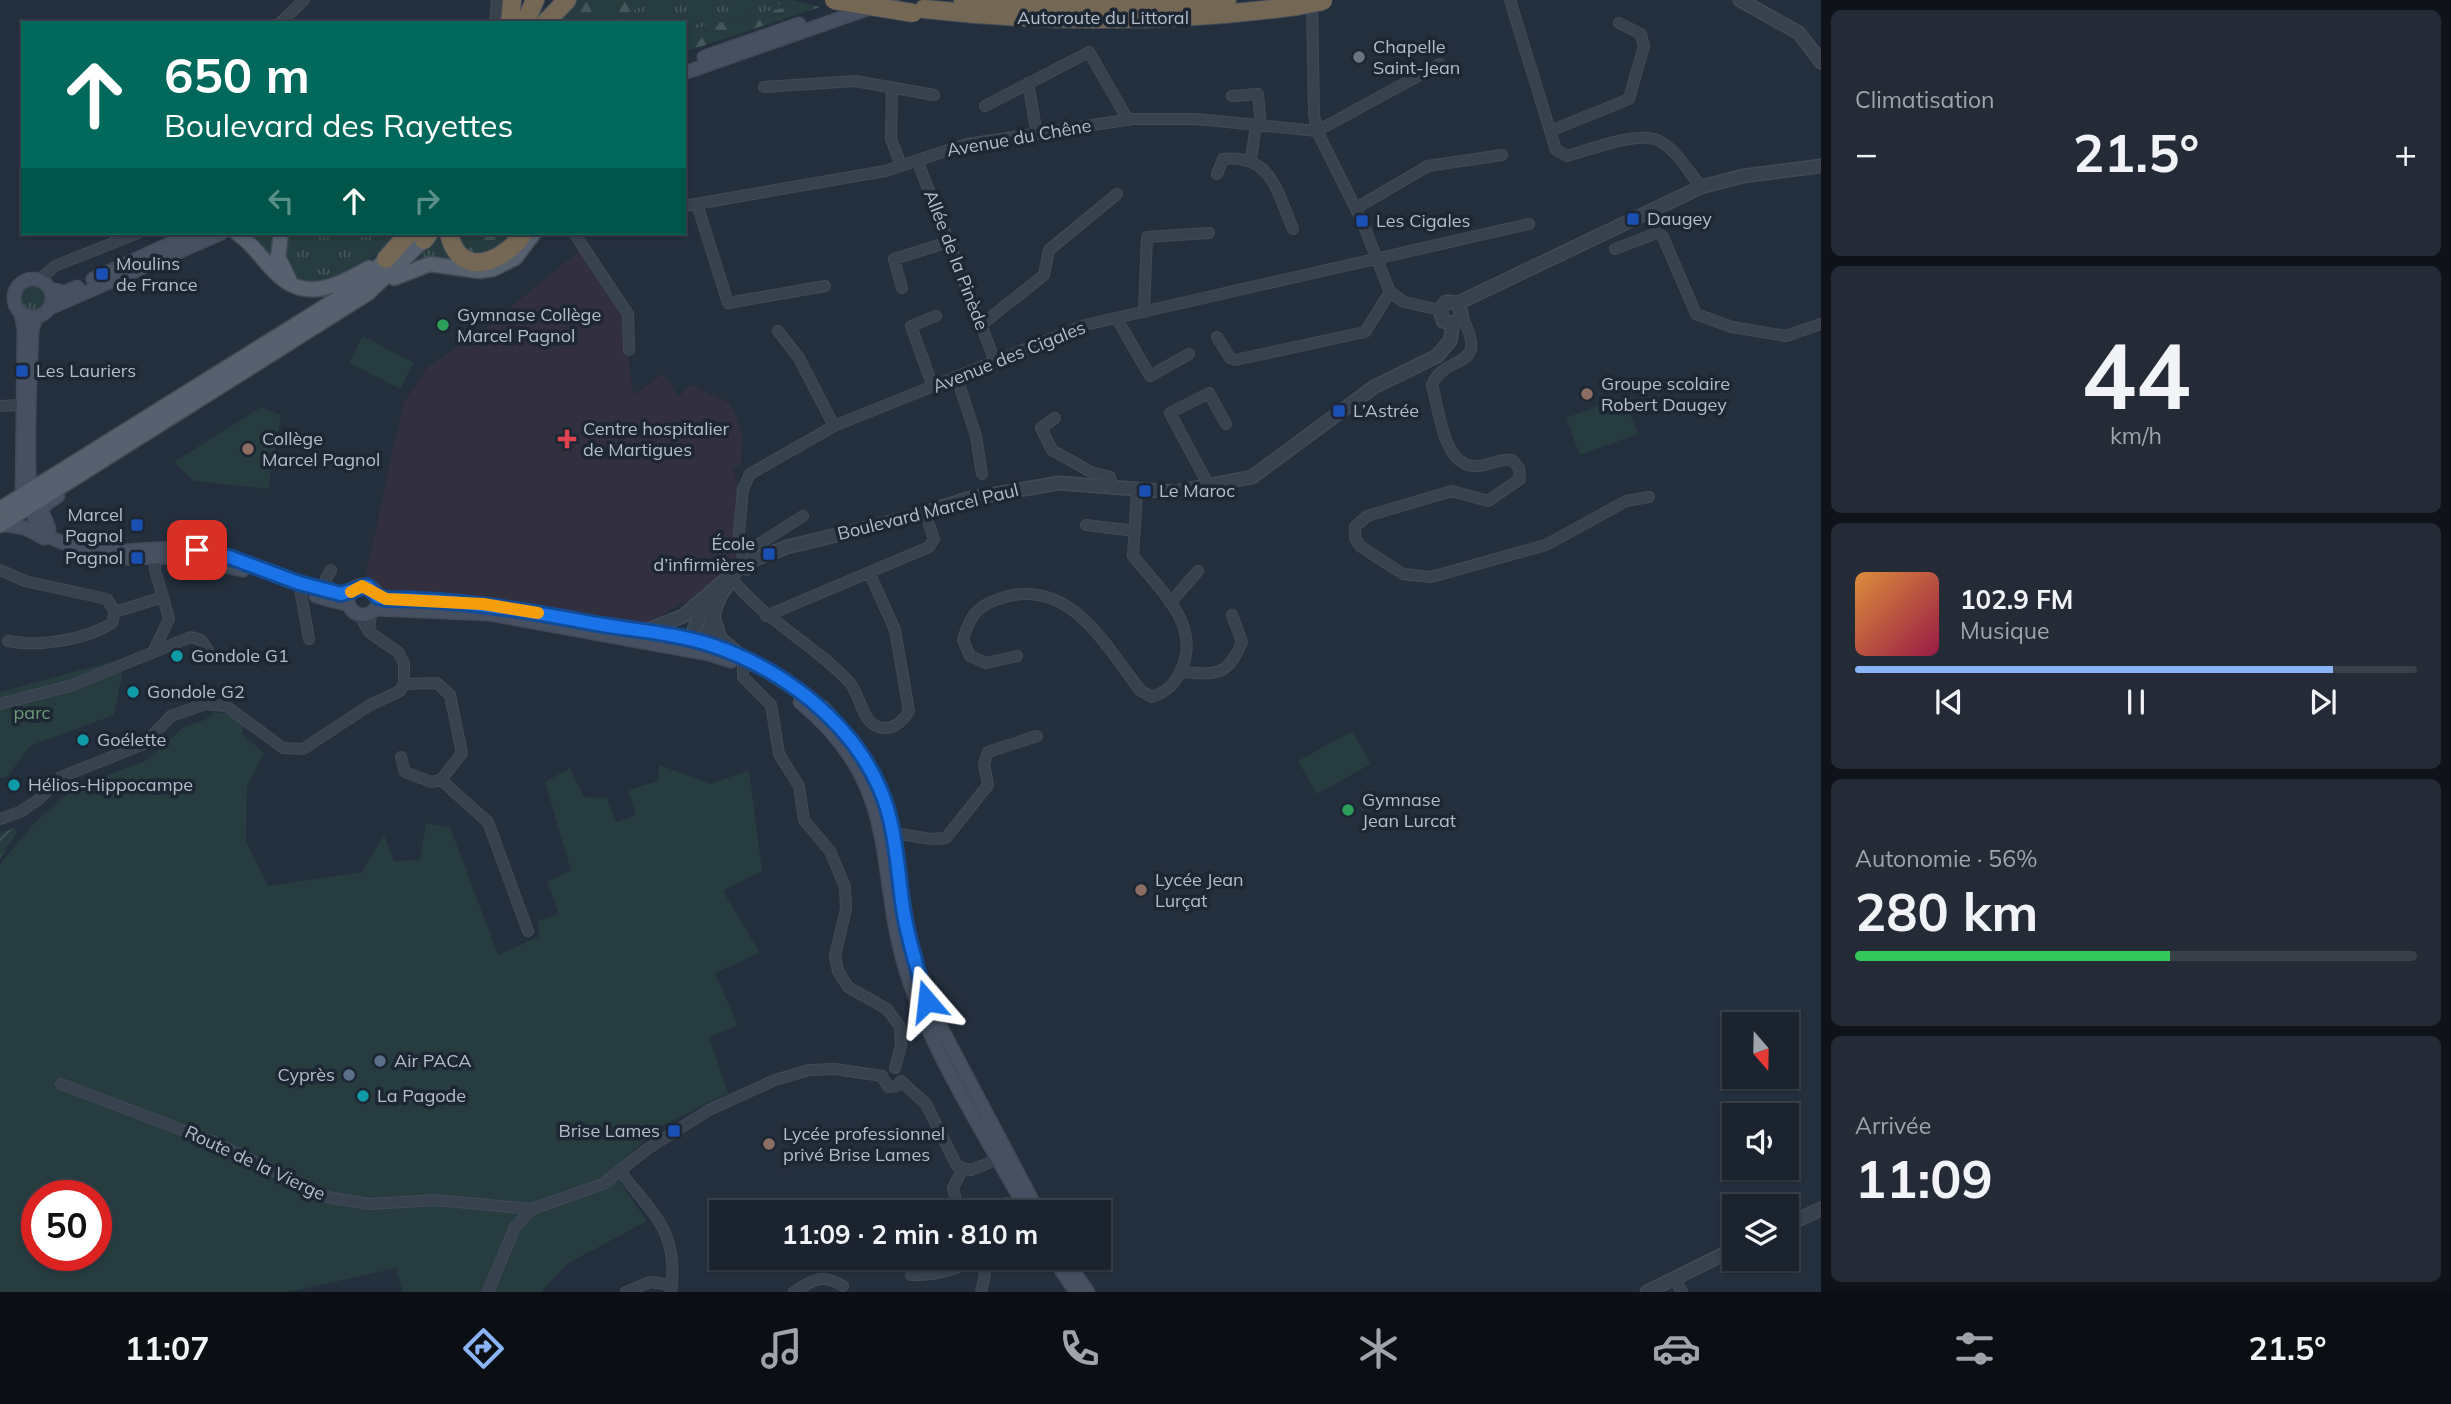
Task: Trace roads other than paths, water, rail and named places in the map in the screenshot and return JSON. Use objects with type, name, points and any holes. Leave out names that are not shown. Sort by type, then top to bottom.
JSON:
[{"type":"highway","points":[[510,21],[512,0]]},
{"type":"highway","points":[[526,21],[535,0]]},
{"type":"highway","points":[[534,21],[543,0]]},
{"type":"highway","points":[[547,21],[567,0]]},
{"type":"highway","points":[[835,0],[919,11]]},
{"type":"highway","name":"Autoroute du Littoral","points":[[877,0],[919,11],[1041,20],[1146,21],[1315,2]]},
{"type":"highway","name":"Autoroute du Littoral","points":[[963,0],[1098,7],[1227,0]]},
{"type":"highway","points":[[386,259],[421,235]]},
{"type":"highway","points":[[450,235],[460,254],[470,261],[482,262],[507,252],[522,235]]},
{"type":"main road","points":[[686,63],[869,0]]},
{"type":"main road","points":[[686,72],[892,0]]},
{"type":"main road","points":[[36,317],[21,313],[7,299],[21,282],[40,279],[50,289],[59,292],[72,290],[189,235]]},
{"type":"main road","points":[[25,528],[20,502],[32,331],[36,317],[50,308],[217,235]]},
{"type":"main road","points":[[239,235],[282,279],[308,291],[321,290],[386,259]]},
{"type":"main road","points":[[281,235],[278,257],[294,286]]},
{"type":"main road","points":[[368,293],[421,235]]},
{"type":"main road","points":[[20,502],[81,469],[410,270],[430,264],[479,271],[494,269],[515,258],[532,235]]},
{"type":"main road","points":[[20,502],[81,469],[256,349],[361,284],[386,259]]},
{"type":"main road","points":[[50,289],[50,308]]},
{"type":"main road","points":[[21,313],[24,330],[16,408],[20,502],[25,528]]},
{"type":"main road","points":[[20,502],[246,362],[256,349]]},
{"type":"main road","points":[[81,469],[45,505],[43,520],[60,536],[118,549],[155,553],[212,553],[300,587],[364,605],[483,604],[699,645],[762,669],[824,708],[866,762],[880,789],[909,938],[927,1001],[1022,1200]]},
{"type":"main road","points":[[20,502],[48,535],[88,549],[108,552],[118,549]]},
{"type":"main road","points":[[25,528],[58,544],[113,558],[155,553]]},
{"type":"main road","points":[[300,587],[327,590],[364,605]]},
{"type":"main road","points":[[699,645],[743,666],[791,695],[835,736],[860,771],[888,832]]},
{"type":"main road","points":[[1003,1157],[1031,1200]]},
{"type":"main road","points":[[1061,1270],[1076,1292]]},
{"type":"main road","points":[[1072,1270],[1088,1292]]},
{"type":"street","points":[[282,21],[304,0]]},
{"type":"street","points":[[495,21],[496,0]]},
{"type":"street","points":[[1510,0],[1556,150],[1567,156],[1635,138],[1651,138],[1669,148],[1701,187]]},
{"type":"street","points":[[1740,0],[1759,4],[1800,33],[1821,62]]},
{"type":"street","points":[[1315,2],[1314,115],[1317,131],[1356,208],[1390,292],[1404,302],[1440,310]]},
{"type":"street","points":[[1550,131],[1629,99],[1644,46],[1641,34],[1619,23]]},
{"type":"street","points":[[985,106],[1089,52],[1128,120]]},
{"type":"street","points":[[1317,131],[1440,64]]},
{"type":"street","points":[[764,87],[855,81],[934,95]]},
{"type":"street","points":[[1028,83],[1037,134]]},
{"type":"street","points":[[891,88],[891,139],[901,165]]},
{"type":"street","points":[[1232,96],[1258,94],[1258,125],[1251,159]]},
{"type":"street","name":"Avenue du Chêne","points":[[686,206],[860,176],[967,144],[1128,120],[1197,118],[1317,131]]},
{"type":"street","points":[[1356,208],[1428,166],[1502,155]]},
{"type":"street","points":[[1217,174],[1223,159],[1251,159],[1270,175],[1293,229]]},
{"type":"street","name":"Allée de la Pinède","points":[[917,160],[995,361]]},
{"type":"street","points":[[1440,310],[1446,302],[1458,303],[1701,187],[1743,176],[1821,166]]},
{"type":"street","points":[[981,325],[1044,275],[1049,250],[1117,194]]},
{"type":"street","points":[[697,204],[729,303],[825,286]]},
{"type":"street","name":"Avenue des Cigales","points":[[745,563],[740,521],[743,489],[750,474],[834,426],[1057,334],[1530,224]]},
{"type":"street","points":[[1144,312],[1147,237],[1209,233]]},
{"type":"street","points":[[1615,249],[1657,233],[1664,237],[1689,304],[1696,314],[1786,336],[1821,324]]},
{"type":"street","points":[[40,279],[55,266],[133,235]]},
{"type":"street","points":[[575,235],[628,314],[629,350]]},
{"type":"street","points":[[902,288],[894,259],[948,242]]},
{"type":"street","points":[[1217,337],[1230,358],[1235,360],[1365,332],[1390,292]]},
{"type":"street","points":[[1458,303],[1458,321],[1471,335],[1469,354],[1460,363],[1438,375],[1432,384],[1450,447],[1457,460],[1469,466],[1512,460],[1519,468],[1520,479],[1488,501],[1452,491],[1367,516],[1358,522],[1354,532],[1360,546],[1403,573],[1431,577],[1546,545],[1626,501],[1649,497]]},
{"type":"street","points":[[1440,310],[1443,321],[1458,321]]},
{"type":"street","points":[[933,387],[911,327],[936,316]]},
{"type":"street","points":[[1117,319],[1150,376],[1189,355]]},
{"type":"street","name":"Boulevard Marcel Paul","points":[[699,645],[718,596],[731,578],[745,563],[765,555],[925,513],[966,499],[1032,487],[1071,483],[1113,489],[1174,492],[1252,477],[1374,387],[1437,356],[1450,341],[1458,321]]},
{"type":"street","points":[[778,331],[799,358],[834,426]]},
{"type":"street","points":[[957,377],[976,436],[982,474]]},
{"type":"street","points":[[1209,486],[1170,413],[1209,393],[1226,424]]},
{"type":"street","points":[[0,407],[16,408]]},
{"type":"street","points":[[1055,418],[1041,428],[1052,450],[1091,472],[1110,477],[1113,489]]},
{"type":"street","points":[[1017,656],[986,663],[970,656],[963,640],[969,619],[989,601],[1019,593],[1046,595],[1068,604],[1085,619],[1140,690],[1152,697],[1168,692],[1189,652],[1186,624],[1133,556],[1137,491]]},
{"type":"street","points":[[766,616],[933,543],[925,513]]},
{"type":"street","points":[[745,563],[803,516]]},
{"type":"street","points":[[1086,525],[1135,531]]},
{"type":"street","points":[[153,652],[169,619],[155,553]]},
{"type":"street","points":[[0,570],[25,581],[107,599],[115,612]]},
{"type":"street","points":[[327,590],[326,578],[331,570]]},
{"type":"street","points":[[1170,603],[1198,571]]},
{"type":"street","points":[[731,578],[766,616],[852,685],[869,720],[877,727],[891,728],[903,722],[909,711],[895,630],[869,572]]},
{"type":"street","name":"Boulevard Marcel Paul","points":[[646,637],[683,616],[731,578]]},
{"type":"street","points":[[300,587],[310,639]]},
{"type":"street","name":"Boulevard Marcel Paul","points":[[699,645],[694,629],[710,593]]},
{"type":"street","points":[[8,641],[42,643],[77,636],[108,626],[115,612],[163,597]]},
{"type":"street","points":[[0,819],[20,812],[38,800],[61,777],[144,744],[181,711],[205,704],[226,706],[276,744],[293,750],[303,749],[370,705],[400,691],[404,684],[404,663],[398,652],[369,632],[364,605]]},
{"type":"street","points":[[712,615],[720,639],[731,650],[779,673],[824,708]]},
{"type":"street","points":[[1181,671],[1221,673],[1233,664],[1242,642],[1232,615]]},
{"type":"street","points":[[0,704],[70,686],[191,636],[201,640],[208,650]]},
{"type":"street","points":[[743,666],[743,677],[771,705],[779,754],[799,786],[804,820],[830,851],[845,887],[846,909],[835,956],[838,971],[848,987],[896,1017],[901,1035],[895,1068]]},
{"type":"street","points":[[401,757],[405,772],[431,782],[442,780],[462,753],[450,695],[437,683],[404,684]]},
{"type":"street","points":[[888,832],[932,839],[946,838],[988,785],[984,764],[988,752],[1037,736]]},
{"type":"street","points":[[442,780],[488,822],[528,931]]},
{"type":"street","points":[[887,1068],[895,1068],[902,1075],[901,1081],[894,1087],[888,1087],[882,1076],[887,1068]]},
{"type":"street","name":"Route de la Vierge","points":[[61,1084],[214,1142],[327,1197],[369,1204],[436,1200],[532,1209],[584,1193],[709,1110],[775,1080],[809,1070],[835,1069],[882,1076]]},
{"type":"street","points":[[901,1081],[926,1104],[951,1158],[962,1170]]},
{"type":"street","points":[[962,1170],[982,1167],[1003,1157]]},
{"type":"street","points":[[956,1200],[953,1188],[962,1170]]},
{"type":"street","points":[[620,1171],[670,1238],[674,1258],[672,1288],[650,1282],[626,1292]]},
{"type":"street","points":[[488,1292],[515,1227],[532,1209]]},
{"type":"street","points":[[1799,1219],[1821,1209]]},
{"type":"street","points":[[1647,1292],[1722,1255]]},
{"type":"street","points":[[911,1275],[930,1276],[953,1270]]},
{"type":"street","points":[[981,1292],[984,1270]]},
{"type":"street","points":[[794,1292],[821,1278],[829,1278],[842,1289],[854,1292]]},
{"type":"street","points":[[1674,1278],[1682,1292]]},
{"type":"place","name":"Chapelle Saint-Jean","points":[[1359,57]]},
{"type":"place","name":"Daugey","points":[[1633,219]]},
{"type":"place","name":"Les Cigales","points":[[1362,221]]},
{"type":"place","name":"Moulins de France","points":[[102,274]]},
{"type":"place","name":"Gymnase Collège Marcel Pagnol","points":[[443,325]]},
{"type":"place","name":"Les Lauriers","points":[[22,371]]},
{"type":"place","name":"Groupe scolaire Robert Daugey","points":[[1587,394]]},
{"type":"place","name":"L’Astrée","points":[[1339,411]]},
{"type":"place","name":"Centre hospitalier de Martigues","points":[[567,439]]},
{"type":"place","name":"Collège Marcel Pagnol","points":[[248,449]]},
{"type":"place","name":"Le Maroc","points":[[1145,491]]},
{"type":"place","name":"Marcel Pagnol","points":[[137,525]]},
{"type":"place","name":"École d’infirmières","points":[[769,554]]},
{"type":"place","name":"Pagnol","points":[[137,558]]},
{"type":"place","name":"Gondole G1","points":[[177,656]]},
{"type":"place","name":"Gondole G2","points":[[133,692]]},
{"type":"place","name":"Goélette","points":[[83,740]]},
{"type":"place","name":"Hélios-Hippocampe","points":[[14,785]]},
{"type":"place","name":"Gymnase Jean Lurcat","points":[[1348,810]]},
{"type":"place","name":"Lycée Jean Lurçat","points":[[1141,890]]},
{"type":"place","name":"Air PACA","points":[[380,1061]]},
{"type":"place","name":"Cyprès","points":[[349,1075]]},
{"type":"place","name":"La Pagode","points":[[363,1096]]},
{"type":"place","name":"Brise Lames","points":[[674,1131]]},
{"type":"place","name":"Lycée professionnel privé Brise Lames","points":[[769,1144]]},
{"type":"park label","name":"parc","points":[[32,713]]}]
